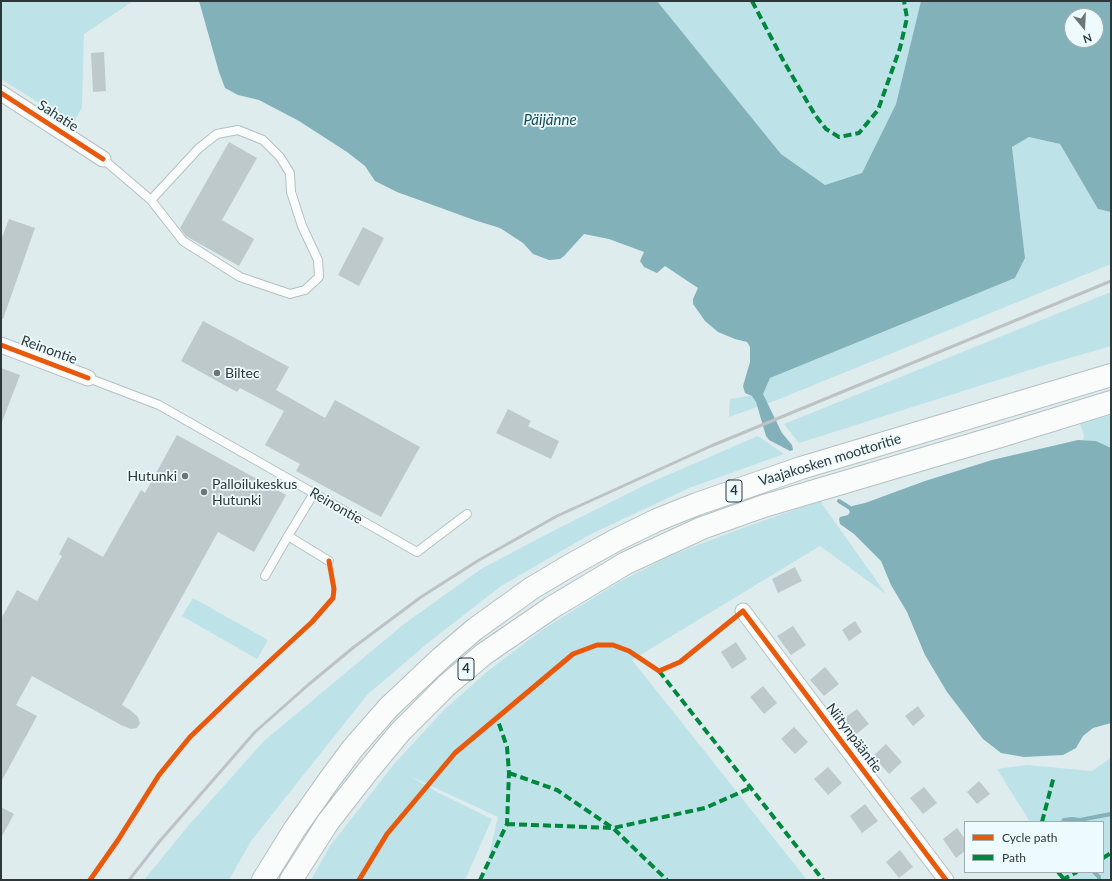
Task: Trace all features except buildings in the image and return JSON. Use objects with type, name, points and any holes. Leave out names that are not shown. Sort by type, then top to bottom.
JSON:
[{"type":"highway","name":"Vaajakosken moottoritie","points":[[264,880],[294,830],[330,779],[353,748],[389,707],[441,658],[475,629],[532,588],[616,540],[657,520],[697,504],[802,468],[1111,374]]},
{"type":"highway","name":"Vaajakosken moottoritie","points":[[292,880],[328,822],[367,772],[400,732],[447,686],[484,654],[551,608],[626,563],[702,528],[764,506],[1111,402]]},
{"type":"street","name":"Sahatie","points":[[1,93],[103,159]]},
{"type":"street","name":"Reinontie","points":[[1,345],[88,378]]},
{"type":"street","name":"Niitynpääntie","points":[[743,611],[946,880]]},
{"type":"lane","points":[[103,159],[151,200],[183,241],[240,277],[290,294],[305,290],[319,277],[318,260],[302,226],[291,192],[290,173],[280,157],[263,140],[238,130],[217,134],[199,148],[151,200]]},
{"type":"lane","name":"Reinontie","points":[[88,378],[159,404],[417,552],[467,514]]},
{"type":"lane","points":[[265,576],[314,493]]},
{"type":"lane","points":[[288,536],[329,561]]},
{"type":"shaded area","points":[[1,1],[133,1],[84,34],[82,107],[73,124],[1,79]]},
{"type":"shaded area","points":[[657,1],[921,1],[896,104],[862,173],[825,185],[781,154]]},
{"type":"shaded area","points":[[1029,137],[1060,144],[1098,209],[1111,212],[1111,264],[777,400],[729,417],[730,399],[762,394],[770,378],[1015,278],[1025,258],[1012,147]]},
{"type":"shaded area","points":[[1111,292],[1111,346],[1042,366],[799,443],[784,424]]},
{"type":"shaded area","points":[[1111,415],[1111,448],[1096,441],[1083,440],[1084,436],[1080,424]]},
{"type":"shaded area","points":[[758,436],[784,454],[689,488],[589,535],[501,586],[429,642],[367,695],[251,841],[229,880],[144,880],[188,826],[264,741],[404,624],[481,569],[647,484]]},
{"type":"shaded area","points":[[820,501],[886,594],[820,546],[632,660],[807,880],[483,880],[498,817],[410,776],[437,792],[492,819],[465,880],[311,880],[330,846],[395,763],[444,710],[488,671],[542,630],[619,582],[672,555]]},
{"type":"shaded area","points":[[193,598],[268,640],[257,659],[182,616]]},
{"type":"shaded area","points":[[1111,758],[1111,880],[1067,880],[1063,873],[1104,873],[1104,821],[1029,821],[997,769],[1027,765],[1092,771]]},
{"type":"water","name":"Päijänne","points":[[199,1],[657,1],[781,154],[825,185],[862,173],[896,104],[921,1],[1111,1],[1111,212],[1098,209],[1060,144],[1029,137],[1012,147],[1025,258],[1015,278],[770,378],[763,394],[782,433],[792,445],[793,450],[790,451],[769,440],[766,436],[756,402],[752,396],[745,393],[743,386],[750,362],[750,347],[747,342],[718,332],[705,321],[693,304],[693,299],[698,288],[665,266],[657,273],[644,267],[640,261],[644,252],[609,239],[584,234],[560,259],[549,260],[533,254],[523,243],[500,228],[397,192],[375,181],[365,166],[347,152],[299,121],[259,100],[238,95],[225,88]]},
{"type":"water","points":[[1078,440],[1096,441],[1111,448],[1111,723],[1093,728],[1083,736],[1076,748],[1063,755],[1024,757],[1001,753],[983,739],[947,692],[925,655],[907,612],[891,585],[881,561],[854,534],[840,524],[839,519],[840,517],[848,515],[852,506],[865,503],[925,481],[992,460]]},
{"type":"waterway","points":[[839,501],[850,508]]},
{"type":"waterway","points":[[1064,821],[1072,819],[1080,820],[1111,814]]},
{"type":"waterway","points":[[1095,873],[1099,877],[1099,880]]},
{"type":"railway","points":[[129,880],[159,842],[255,732],[354,647],[421,597],[479,560],[557,516],[711,446],[1111,281]]},
{"type":"marked path","points":[[752,1],[783,60],[815,115],[826,129],[839,137],[859,133],[878,110],[900,48],[907,18],[904,1]]},
{"type":"marked path","points":[[659,671],[823,880]]},
{"type":"marked path","points":[[480,880],[507,824],[509,773],[507,747],[497,718]]},
{"type":"marked path","points":[[509,773],[557,790],[613,828],[667,880]]},
{"type":"marked path","points":[[1042,821],[1054,776]]},
{"type":"marked path","points":[[507,824],[613,828],[705,808],[750,788]]},
{"type":"marked path","points":[[1104,857],[1111,853]]},
{"type":"marked path","points":[[1059,873],[1064,879]]},
{"type":"marked path","points":[[1062,880],[1075,873]]},
{"type":"cycle path","points":[[1,93],[103,159]]},
{"type":"cycle path","points":[[1,345],[88,378]]},
{"type":"cycle path","points":[[90,880],[118,840],[159,775],[190,737],[312,622],[333,598],[334,589],[329,561]]},
{"type":"cycle path","points":[[359,880],[387,834],[455,753],[573,654],[597,645],[613,645],[629,651],[659,671],[680,662],[743,611],[946,880]]},
{"type":"place","name":"Biltec","points":[[217,373]]},
{"type":"place","name":"Hutunki","points":[[185,476]]},
{"type":"place","name":"Palloilukeskus Hutunki","points":[[204,492]]}]
